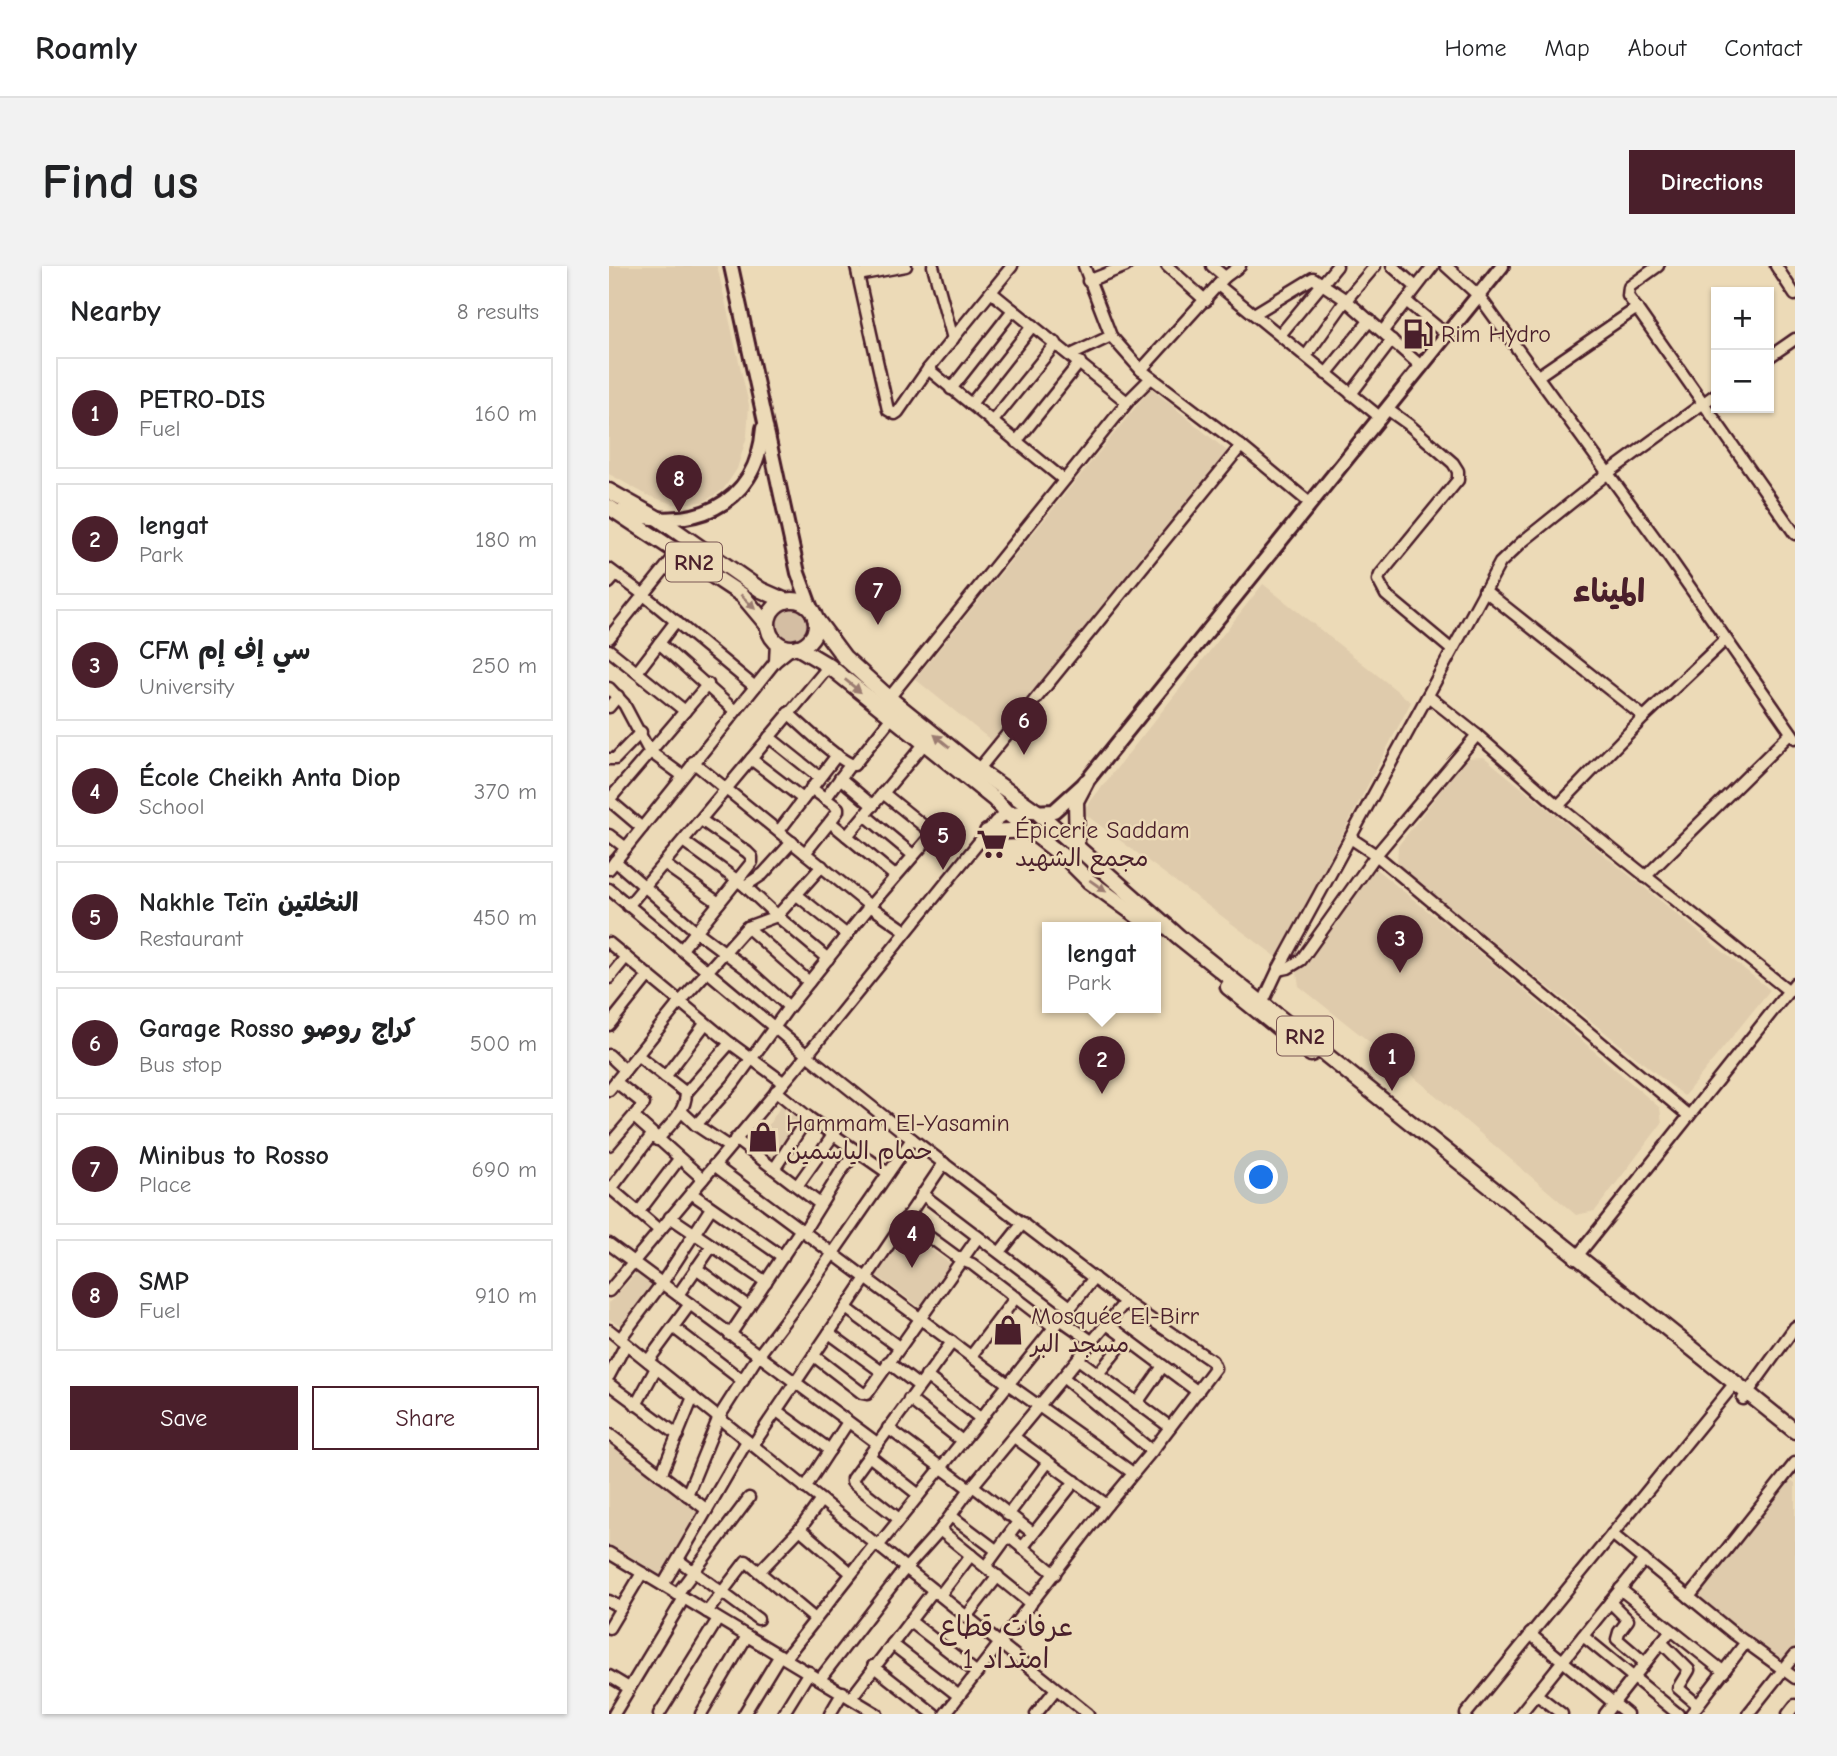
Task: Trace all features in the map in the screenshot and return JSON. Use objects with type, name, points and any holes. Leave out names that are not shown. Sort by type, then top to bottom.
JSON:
[{"type":"highway","name":"RN2","points":[[609,491],[659,519],[761,590],[787,601]]},
{"type":"highway","name":"RN2","points":[[610,508],[742,595],[768,626]]},
{"type":"highway","points":[[787,601],[803,603],[814,616],[815,626],[811,638],[795,647],[776,641],[768,626],[772,610],[787,601]]},
{"type":"highway","name":"RN2","points":[[814,616],[844,657],[889,698],[978,770],[1036,811],[1179,937],[1263,1002],[1575,1259],[1732,1386],[1795,1431]]},
{"type":"highway","name":"RN2","points":[[795,647],[829,666],[994,799],[1007,813],[1089,880],[1146,922]]},
{"type":"highway","points":[[1077,846],[1076,801],[1086,782]]},
{"type":"highway","points":[[987,832],[1029,830]]},
{"type":"highway","name":"RN2","points":[[1161,934],[1535,1233],[1575,1259]]},
{"type":"highway","name":"RN2","points":[[1746,1396],[1795,1439]]},
{"type":"main road","points":[[731,266],[798,573],[814,616]]},
{"type":"main road","points":[[1007,813],[1054,811],[1086,782],[1501,266]]},
{"type":"main road","points":[[610,508],[635,516],[659,519],[680,519],[706,514],[732,498],[748,477],[757,459],[764,418]]},
{"type":"main road","points":[[787,601],[796,589],[798,573]]},
{"type":"street","points":[[906,266],[857,271],[888,410],[891,413],[898,412],[927,369],[1012,266]]},
{"type":"street","points":[[933,266],[953,339]]},
{"type":"street","points":[[1084,266],[1111,336],[1141,370],[1241,446],[1311,504]]},
{"type":"street","points":[[1088,281],[1126,266]]},
{"type":"street","points":[[1167,266],[1206,300]]},
{"type":"street","points":[[1212,266],[1226,277]]},
{"type":"street","points":[[1141,370],[1218,285],[1240,266]]},
{"type":"street","points":[[1280,335],[1337,266]]},
{"type":"street","points":[[1306,356],[1346,300],[1375,266]]},
{"type":"street","points":[[1392,266],[1416,287]]},
{"type":"street","points":[[1383,331],[1433,266]]},
{"type":"street","points":[[1448,266],[1479,296],[1538,376],[1793,736],[1645,877]]},
{"type":"street","points":[[1658,266],[1629,287],[1628,296],[1795,534]]},
{"type":"street","points":[[1776,266],[1795,295]]},
{"type":"street","points":[[1254,314],[1311,278],[1346,300],[1422,367]]},
{"type":"street","points":[[1218,285],[1351,394],[1408,424],[1453,463],[1458,471],[1458,480],[1378,580],[1386,595],[1452,650]]},
{"type":"street","points":[[991,292],[1127,402]]},
{"type":"street","points":[[1406,301],[1447,335]]},
{"type":"street","points":[[1538,376],[1637,308]]},
{"type":"street","points":[[951,389],[1013,310]]},
{"type":"street","points":[[1326,374],[1370,320]]},
{"type":"street","points":[[971,404],[1033,325]]},
{"type":"street","points":[[1071,355],[1111,336]]},
{"type":"street","points":[[1774,354],[1795,339]]},
{"type":"street","points":[[1351,394],[1392,340]]},
{"type":"street","points":[[992,422],[1056,344]]},
{"type":"street","points":[[1016,442],[1080,362]]},
{"type":"street","points":[[927,369],[1064,480]]},
{"type":"street","points":[[889,698],[1127,402],[1150,379]]},
{"type":"street","points":[[1263,1002],[1483,590],[1500,563],[1608,473],[1711,398]]},
{"type":"street","points":[[978,770],[1241,446]]},
{"type":"street","points":[[609,638],[678,552]]},
{"type":"street","points":[[611,576],[644,595],[755,687]]},
{"type":"street","points":[[1483,590],[1644,717]]},
{"type":"street","points":[[637,672],[676,621]]},
{"type":"street","points":[[1558,806],[1644,717],[1726,639]]},
{"type":"street","points":[[775,662],[776,641]]},
{"type":"street","points":[[659,643],[736,711]]},
{"type":"street","points":[[789,1007],[646,887],[612,865],[775,662],[795,647]]},
{"type":"street","points":[[609,650],[685,710]]},
{"type":"street","points":[[628,906],[829,666]]},
{"type":"street","points":[[642,828],[609,800],[708,684]]},
{"type":"street","points":[[609,688],[618,696],[641,732],[649,751],[683,776]]},
{"type":"street","points":[[609,707],[618,696]]},
{"type":"street","points":[[1428,696],[1477,734],[1558,806],[1645,877],[1792,987],[1575,1259]]},
{"type":"street","points":[[788,713],[850,765]]},
{"type":"street","points":[[825,799],[850,765],[857,764],[892,717]]},
{"type":"street","points":[[609,759],[615,759],[641,732]]},
{"type":"street","points":[[1279,970],[1301,960],[1376,855],[1477,734]]},
{"type":"street","points":[[769,737],[819,777]]},
{"type":"street","points":[[847,836],[925,743]]},
{"type":"street","points":[[779,831],[837,755]]},
{"type":"street","points":[[751,759],[803,799]]},
{"type":"street","points":[[693,762],[870,906],[906,931]]},
{"type":"street","points":[[840,778],[873,806]]},
{"type":"street","points":[[805,853],[838,810],[811,788]]},
{"type":"street","points":[[697,1125],[733,1084],[789,1007],[870,906],[929,838],[930,831],[883,793]]},
{"type":"street","points":[[609,1291],[807,1055],[987,832],[1007,813]]},
{"type":"street","points":[[865,815],[913,855]]},
{"type":"street","points":[[701,820],[752,857],[741,884]]},
{"type":"street","points":[[830,821],[895,876]]},
{"type":"street","points":[[609,835],[626,848]]},
{"type":"street","points":[[1352,839],[1376,855],[1689,1116]]},
{"type":"street","points":[[683,841],[741,884],[828,959]]},
{"type":"street","points":[[682,949],[719,903],[741,884],[763,874],[792,842]]},
{"type":"street","points":[[664,864],[719,903]]},
{"type":"street","points":[[609,1145],[643,1108],[642,1102],[612,1086],[680,1002],[747,927],[777,915],[822,866]]},
{"type":"street","points":[[609,889],[707,973],[912,1139],[1125,1302],[1212,1361],[1215,1368],[945,1714]]},
{"type":"street","points":[[797,895],[847,935]]},
{"type":"street","points":[[747,927],[810,982]]},
{"type":"street","points":[[609,943],[705,1024],[783,1082]]},
{"type":"street","points":[[609,978],[626,957]]},
{"type":"street","points":[[609,1025],[649,975]]},
{"type":"street","points":[[665,1077],[705,1024]]},
{"type":"street","points":[[659,1230],[610,1188],[681,1111],[686,1101],[686,1093],[730,1043]]},
{"type":"street","points":[[609,1055],[625,1070]]},
{"type":"street","points":[[637,1055],[686,1093]]},
{"type":"street","points":[[776,1091],[888,1174]]},
{"type":"street","points":[[681,1111],[697,1125],[775,1168],[820,1204]]},
{"type":"street","points":[[634,1117],[703,1178]]},
{"type":"street","points":[[775,1168],[809,1117]]},
{"type":"street","points":[[797,1186],[834,1134]]},
{"type":"street","points":[[687,1495],[719,1417],[758,1356],[912,1139]]},
{"type":"street","points":[[730,1335],[857,1151]]},
{"type":"street","points":[[638,1213],[679,1159]]},
{"type":"street","points":[[663,1585],[750,1443],[777,1411],[944,1163]]},
{"type":"street","points":[[714,1165],[1008,1384],[1133,1473]]},
{"type":"street","points":[[691,1193],[783,1257]]},
{"type":"street","points":[[922,1194],[1069,1306]]},
{"type":"street","points":[[609,1376],[623,1341],[712,1208]]},
{"type":"street","points":[[670,1217],[766,1282]]},
{"type":"street","points":[[905,1219],[1016,1297],[1093,1342]]},
{"type":"street","points":[[999,1252],[1023,1223]]},
{"type":"street","points":[[814,1356],[865,1394],[868,1393],[978,1237]]},
{"type":"street","points":[[609,1244],[877,1443]]},
{"type":"street","points":[[678,1295],[712,1246]]},
{"type":"street","points":[[696,1268],[749,1307]]},
{"type":"street","points":[[744,1714],[783,1656],[850,1572],[919,1495],[1069,1306],[1094,1279]]},
{"type":"street","points":[[971,1356],[1016,1297]]},
{"type":"street","points":[[820,1679],[906,1568],[1125,1302]]},
{"type":"street","points":[[636,1405],[652,1365],[673,1327],[690,1304]]},
{"type":"street","points":[[846,1308],[899,1347]]},
{"type":"street","points":[[1107,1324],[1198,1392]]},
{"type":"street","points":[[673,1327],[743,1381]]},
{"type":"street","points":[[1746,1396],[1791,1340],[1795,1327]]},
{"type":"street","points":[[609,1330],[1088,1714]]},
{"type":"street","points":[[829,1333],[919,1386]]},
{"type":"street","points":[[1098,1374],[1126,1339]]},
{"type":"street","points":[[899,1519],[852,1482],[853,1476],[952,1342]]},
{"type":"street","points":[[1078,1359],[1170,1427]]},
{"type":"street","points":[[1137,1403],[1163,1366]]},
{"type":"street","points":[[926,1376],[980,1418]]},
{"type":"street","points":[[1064,1378],[1152,1451]]},
{"type":"street","points":[[609,1384],[678,1435]]},
{"type":"street","points":[[1466,1714],[1732,1386]]},
{"type":"street","points":[[661,1475],[693,1397]]},
{"type":"street","points":[[909,1399],[962,1441]]},
{"type":"street","points":[[777,1411],[830,1450]]},
{"type":"street","points":[[805,1489],[848,1422]]},
{"type":"street","points":[[888,1428],[1033,1533]]},
{"type":"street","points":[[609,1434],[707,1510]]},
{"type":"street","points":[[1014,1437],[1107,1505]]},
{"type":"street","points":[[869,1456],[919,1495]]},
{"type":"street","points":[[1008,1515],[1048,1462]]},
{"type":"street","points":[[1689,1597],[1795,1463]]},
{"type":"street","points":[[1022,1548],[1075,1481]]},
{"type":"street","points":[[618,1712],[693,1571],[749,1498]]},
{"type":"street","points":[[759,1572],[800,1529],[821,1500]]},
{"type":"street","points":[[951,1516],[996,1550]]},
{"type":"street","points":[[986,1566],[1018,1522]]},
{"type":"street","points":[[800,1529],[850,1572]]},
{"type":"street","points":[[940,1530],[1031,1604]]},
{"type":"street","points":[[1612,1534],[1795,1678]]},
{"type":"street","points":[[1008,1536],[1055,1574]]},
{"type":"street","points":[[609,1553],[783,1656],[870,1712]]},
{"type":"street","points":[[830,1714],[971,1555]]},
{"type":"street","points":[[678,1560],[758,1619]]},
{"type":"street","points":[[1520,1714],[1644,1560]]},
{"type":"street","points":[[707,1612],[746,1561],[815,1619]]},
{"type":"street","points":[[609,1628],[642,1573]]},
{"type":"street","points":[[966,1617],[998,1576]]},
{"type":"street","points":[[1620,1589],[1724,1672]]},
{"type":"street","points":[[609,1601],[621,1608]]},
{"type":"street","points":[[1610,1602],[1628,1620],[1617,1639],[1645,1663]]},
{"type":"street","points":[[659,1714],[718,1619]]},
{"type":"street","points":[[910,1621],[977,1673]]},
{"type":"street","points":[[1605,1714],[1671,1630]]},
{"type":"street","points":[[1530,1634],[1627,1714]]},
{"type":"street","points":[[701,1714],[747,1636]]},
{"type":"street","points":[[1583,1636],[1678,1714]]},
{"type":"street","points":[[1661,1642],[1689,1670],[1678,1688],[1694,1710],[1746,1642]]},
{"type":"street","points":[[892,1644],[959,1696]]},
{"type":"street","points":[[1748,1714],[1795,1655]]},
{"type":"street","points":[[873,1666],[934,1714]]},
{"type":"street","points":[[783,1714],[809,1672]]},
{"type":"street","points":[[609,1676],[629,1688]]},
{"type":"street","points":[[1036,1714],[1056,1689]]},
{"type":"street","points":[[1537,1694],[1562,1714]]},
{"type":"street","points":[[1788,1714],[1795,1705]]},
{"type":"shaded area","points":[[609,266],[717,266],[749,405],[747,436],[737,469],[723,490],[703,502],[673,504],[647,495],[609,474]]},
{"type":"shaded area","points":[[1151,388],[1227,451],[992,741],[915,679]]},
{"type":"shaded area","points":[[1263,584],[1411,702],[1278,958],[1082,812]]},
{"type":"shaded area","points":[[792,602],[806,608],[812,622],[806,636],[792,642],[778,636],[772,622],[778,608]]},
{"type":"shaded area","points":[[1484,757],[1770,990],[1684,1096],[1397,865],[1398,846],[1466,758]]},
{"type":"shaded area","points":[[1371,865],[1504,973],[1660,1108],[1662,1123],[1595,1211],[1576,1215],[1420,1082],[1299,986],[1297,973]]},
{"type":"shaded area","points":[[784,1101],[789,1105],[783,1113],[790,1117],[796,1110],[804,1117],[785,1148],[779,1145],[776,1151],[781,1154],[774,1164],[753,1149]]},
{"type":"shaded area","points":[[901,1227],[951,1264],[921,1308],[873,1273]]},
{"type":"shaded area","points":[[637,1272],[653,1283],[623,1327],[609,1319],[609,1303]]},
{"type":"shaded area","points":[[609,1437],[700,1514],[664,1577],[609,1544]]},
{"type":"shaded area","points":[[1786,1476],[1795,1483],[1795,1648],[1779,1667],[1692,1596]]},
{"type":"place","name":"Rim Hydro","points":[[1418,334]]},
{"type":"place","name":"SMP","points":[[679,513]]},
{"type":"place","name":"Minibus to Rosso","points":[[878,625]]},
{"type":"place","name":"Garage Rosso كراج روصو","points":[[1024,755]]},
{"type":"place","name":"Épicerie Saddam مجمع الشهيد","points":[[992,844]]},
{"type":"place","name":"Nakhle Teïn النخلتين","points":[[943,870]]},
{"type":"place","name":"CFM سي إف إم","points":[[1400,973]]},
{"type":"place","name":"PETRO-DIS","points":[[1392,1091]]},
{"type":"place","name":"lengat","points":[[1102,1094]]},
{"type":"place","name":"Hammam El-Yasamin حمام الياسمين","points":[[763,1137]]},
{"type":"place","name":"École Cheikh Anta Diop","points":[[912,1268]]},
{"type":"place","name":"Mosquée El-Birr مسجد البر","points":[[1008,1330]]},
{"type":"district","name":"الميناء","points":[[1609,591]]},
{"type":"district","name":"عرفات قطاع 1 امتداد","points":[[1006,1642]]}]
